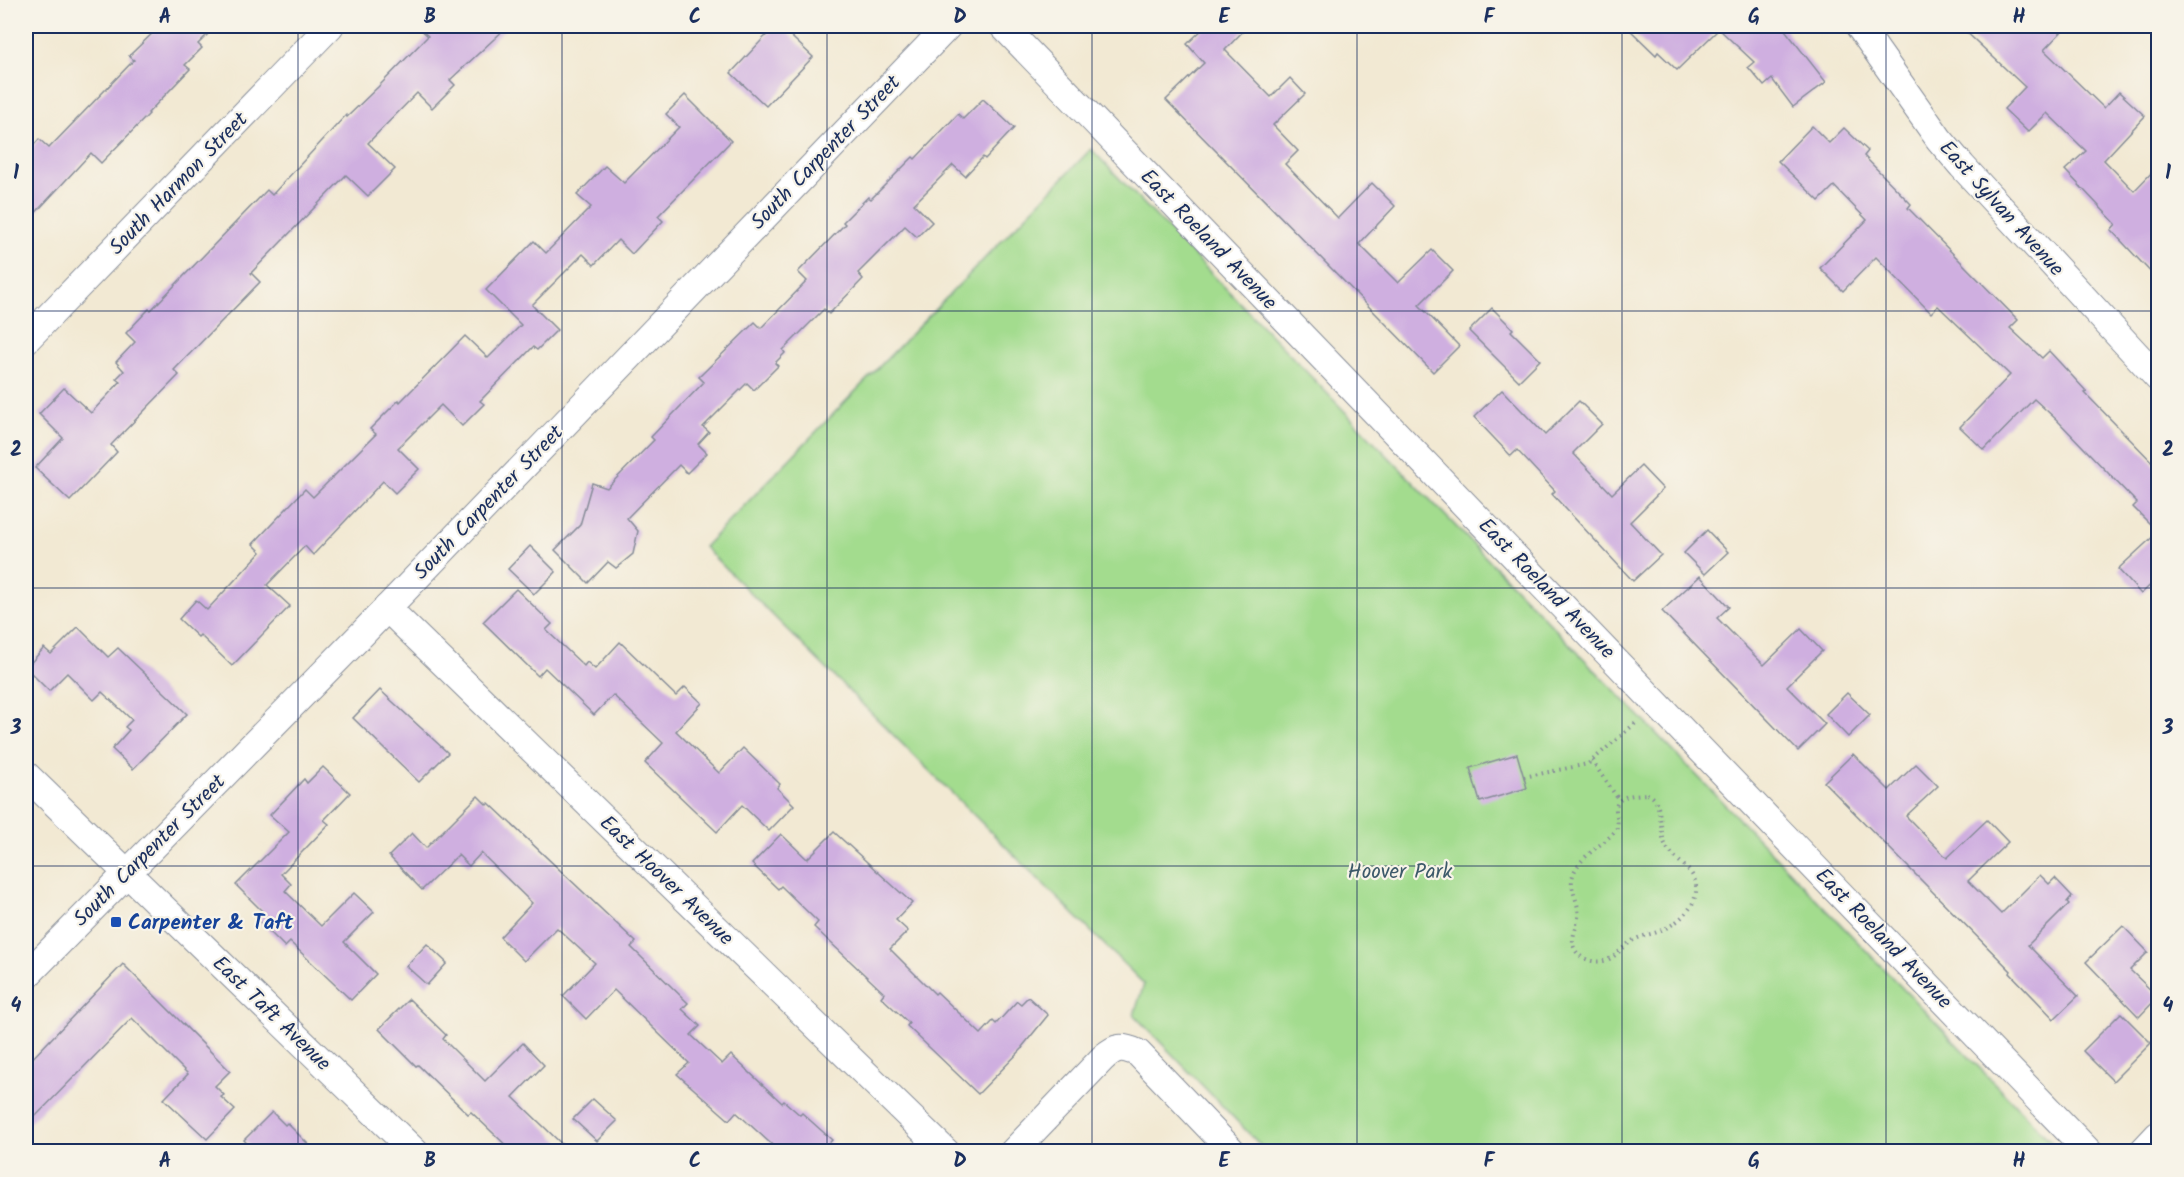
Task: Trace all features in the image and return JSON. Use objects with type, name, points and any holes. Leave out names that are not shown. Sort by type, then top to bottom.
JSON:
[{"type":"street","name":"South Harmon Street","points":[[26,340],[330,26]]},
{"type":"street","name":"South Carpenter Street","points":[[26,976],[387,608],[948,26]]},
{"type":"street","name":"East Roeland Avenue","points":[[1003,26],[2089,1152]]},
{"type":"street","name":"East Sylvan Avenue","points":[[1859,26],[1939,139],[2158,378]]},
{"type":"street","name":"East Hoover Avenue","points":[[387,608],[946,1152]]},
{"type":"street","name":"East Taft Avenue","points":[[26,775],[415,1152]]},
{"type":"street","points":[[1013,1152],[1103,1058],[1113,1049],[1124,1047],[1138,1053],[1233,1152]]},
{"type":"street","points":[[2142,1152],[2158,1135]]},
{"type":"path","points":[[1524,777],[1575,768],[1592,761],[1658,703]]},
{"type":"path","points":[[1592,761],[1619,800]]},
{"type":"path","points":[[1647,794],[1652,795],[1658,802],[1661,835],[1670,853],[1695,879],[1695,898],[1686,912],[1669,926],[1637,938],[1610,959],[1590,961],[1580,955],[1574,945],[1573,936],[1578,917],[1573,878],[1580,862],[1616,830],[1618,826],[1616,808],[1619,800],[1626,796],[1647,794]]},
{"type":"green space","name":"Hoover Park","points":[[1091,149],[2060,1151],[1266,1151],[1134,1015],[1144,984],[704,547]]},
{"type":"building","points":[[160,26],[216,26],[198,44],[202,48],[185,65],[190,69],[149,114],[101,163],[91,153],[26,223],[26,154],[39,139],[49,148],[134,60],[129,56]]},
{"type":"building","points":[[417,26],[508,26],[450,80],[455,85],[432,108],[417,93],[368,143],[395,169],[368,196],[346,175],[251,273],[260,282],[174,370],[179,375],[111,445],[117,452],[70,501],[35,468],[63,438],[39,414],[64,388],[91,413],[120,382],[116,379],[124,371],[116,362],[135,342],[126,333],[267,190],[272,195],[346,115],[347,117],[428,36]]},
{"type":"building","points":[[775,26],[780,26],[813,57],[766,106],[731,73]]},
{"type":"building","points":[[1206,26],[1248,26],[1225,50],[1271,97],[1290,78],[1305,94],[1273,125],[1298,151],[1285,164],[1338,218],[1372,183],[1395,206],[1359,244],[1398,283],[1432,250],[1453,271],[1419,305],[1459,346],[1433,372],[1166,100],[1204,63],[1187,44]]},
{"type":"building","points":[[1626,26],[1782,26],[1826,82],[1793,107],[1772,79],[1764,86],[1748,67],[1754,62],[1719,29],[1677,70],[1658,52],[1656,55]]},
{"type":"building","points":[[1960,26],[2067,26],[2044,50],[2104,108],[2119,92],[2145,116],[2104,160],[2134,191],[2158,166],[2158,280],[2111,230],[2116,224],[2065,170],[2086,151],[2047,113],[2028,132],[2004,109],[2025,87]]},
{"type":"building","points":[[685,95],[731,141],[658,216],[663,221],[632,254],[618,240],[594,265],[583,254],[532,305],[557,330],[537,350],[533,347],[480,401],[484,404],[462,426],[441,405],[398,448],[419,469],[395,493],[383,481],[313,555],[305,546],[267,585],[290,606],[232,666],[200,635],[198,637],[179,619],[196,600],[207,610],[261,552],[253,544],[305,489],[313,497],[376,434],[370,429],[465,336],[488,358],[521,325],[486,290],[534,241],[546,253],[591,207],[577,195],[605,166],[624,183],[679,127],[666,114]]},
{"type":"building","points":[[983,99],[1014,128],[985,159],[983,157],[965,176],[953,165],[914,204],[932,222],[917,237],[905,226],[858,273],[863,279],[829,314],[824,309],[783,350],[785,353],[775,363],[778,366],[754,390],[747,383],[703,427],[709,432],[698,444],[707,453],[687,473],[679,465],[627,518],[638,531],[633,554],[616,568],[608,562],[588,583],[555,550],[580,525],[592,483],[607,488],[654,440],[651,437],[704,382],[699,377],[755,322],[761,328],[807,281],[798,272],[845,224],[843,222],[868,197],[871,199],[913,157],[915,159],[958,114],[963,119]]},
{"type":"building","points":[[1812,126],[1829,143],[1844,128],[1868,151],[1864,156],[1911,204],[1908,208],[2018,320],[2010,328],[2042,358],[2049,351],[2087,392],[2085,393],[2158,468],[2158,532],[2133,507],[2137,503],[2034,399],[1984,450],[1960,427],[2010,375],[1938,306],[1931,313],[1876,257],[1843,291],[1820,268],[1867,220],[1834,186],[1819,201],[1778,161]]},
{"type":"building","points":[[1492,308],[1540,360],[1519,381],[1469,331]]},
{"type":"building","points":[[1502,390],[1545,435],[1579,401],[1602,424],[1573,453],[1612,494],[1641,466],[1663,489],[1630,522],[1661,555],[1633,581],[1552,494],[1555,491],[1517,450],[1511,456],[1474,417]]},
{"type":"building","points":[[1707,530],[1728,552],[1705,574],[1684,553]]},
{"type":"building","points":[[2158,532],[2158,578],[2141,594],[2118,569]]},
{"type":"building","points":[[530,546],[556,572],[534,594],[508,569]]},
{"type":"building","points":[[1700,576],[1729,607],[1717,618],[1764,665],[1801,629],[1822,651],[1787,686],[1825,724],[1798,751],[1662,611]]},
{"type":"building","points":[[516,589],[552,624],[546,630],[584,666],[587,662],[595,669],[620,642],[676,696],[685,687],[702,703],[676,731],[719,773],[743,748],[780,784],[777,788],[794,805],[769,831],[742,805],[717,832],[645,763],[663,743],[613,695],[594,715],[545,668],[538,676],[483,622]]},
{"type":"building","points":[[78,627],[108,657],[118,648],[187,714],[133,769],[112,749],[129,730],[125,727],[132,720],[102,692],[94,700],[67,673],[49,691],[26,668],[44,648],[51,654]]},
{"type":"building","points":[[380,690],[448,753],[419,782],[353,718]]},
{"type":"building","points":[[1847,693],[1870,715],[1848,737],[1826,714]]},
{"type":"building","points":[[1517,754],[1527,788],[1480,802],[1470,768]]},
{"type":"building","points":[[1853,754],[1889,790],[1916,764],[1938,786],[1906,816],[1947,858],[1987,820],[2008,842],[1968,881],[2001,914],[2040,875],[2049,884],[2055,878],[2072,896],[2067,902],[2069,904],[2028,945],[2078,996],[2054,1019],[2010,973],[2011,971],[1824,782]]},
{"type":"building","points":[[323,767],[350,793],[324,820],[329,824],[281,874],[291,884],[285,891],[321,926],[354,893],[374,912],[344,942],[376,974],[351,1000],[290,942],[285,947],[256,918],[262,911],[236,885],[289,832],[270,815],[304,779],[307,783]]},
{"type":"building","points":[[478,796],[487,805],[489,803],[636,942],[631,947],[688,1003],[682,1009],[700,1026],[691,1035],[722,1064],[731,1055],[782,1103],[784,1101],[800,1115],[802,1113],[832,1140],[821,1152],[780,1152],[736,1112],[729,1120],[677,1074],[689,1063],[614,990],[586,1019],[563,996],[595,963],[557,928],[524,961],[500,937],[532,903],[481,853],[469,866],[458,855],[422,890],[389,856],[412,833],[426,848]]},
{"type":"building","points":[[834,832],[912,903],[896,920],[908,931],[890,949],[935,994],[937,992],[981,1034],[993,1021],[996,1024],[1017,1001],[1021,1004],[1028,997],[1048,1015],[1023,1048],[978,1094],[907,1026],[909,1023],[881,997],[884,993],[814,927],[818,922],[781,886],[778,889],[752,864],[781,834],[807,859]]},
{"type":"building","points":[[2123,926],[2148,952],[2130,970],[2158,997],[2139,1017],[2086,962]]},
{"type":"building","points":[[427,944],[447,963],[427,985],[406,966]]},
{"type":"building","points":[[123,964],[230,1071],[215,1086],[224,1095],[221,1097],[235,1110],[207,1139],[164,1099],[188,1074],[132,1018],[26,1126],[26,1065]]},
{"type":"building","points":[[409,999],[446,1035],[443,1039],[485,1081],[523,1043],[544,1065],[513,1097],[570,1152],[513,1152],[471,1112],[468,1114],[418,1065],[416,1066],[379,1029]]},
{"type":"building","points":[[2121,1013],[2151,1043],[2113,1081],[2083,1051]]},
{"type":"building","points":[[593,1099],[617,1121],[597,1141],[573,1119]]},
{"type":"building","points":[[272,1112],[285,1125],[287,1123],[316,1152],[255,1152],[244,1140]]},
{"type":"place","name":"Carpenter & Taft","points":[[116,922]]}]
